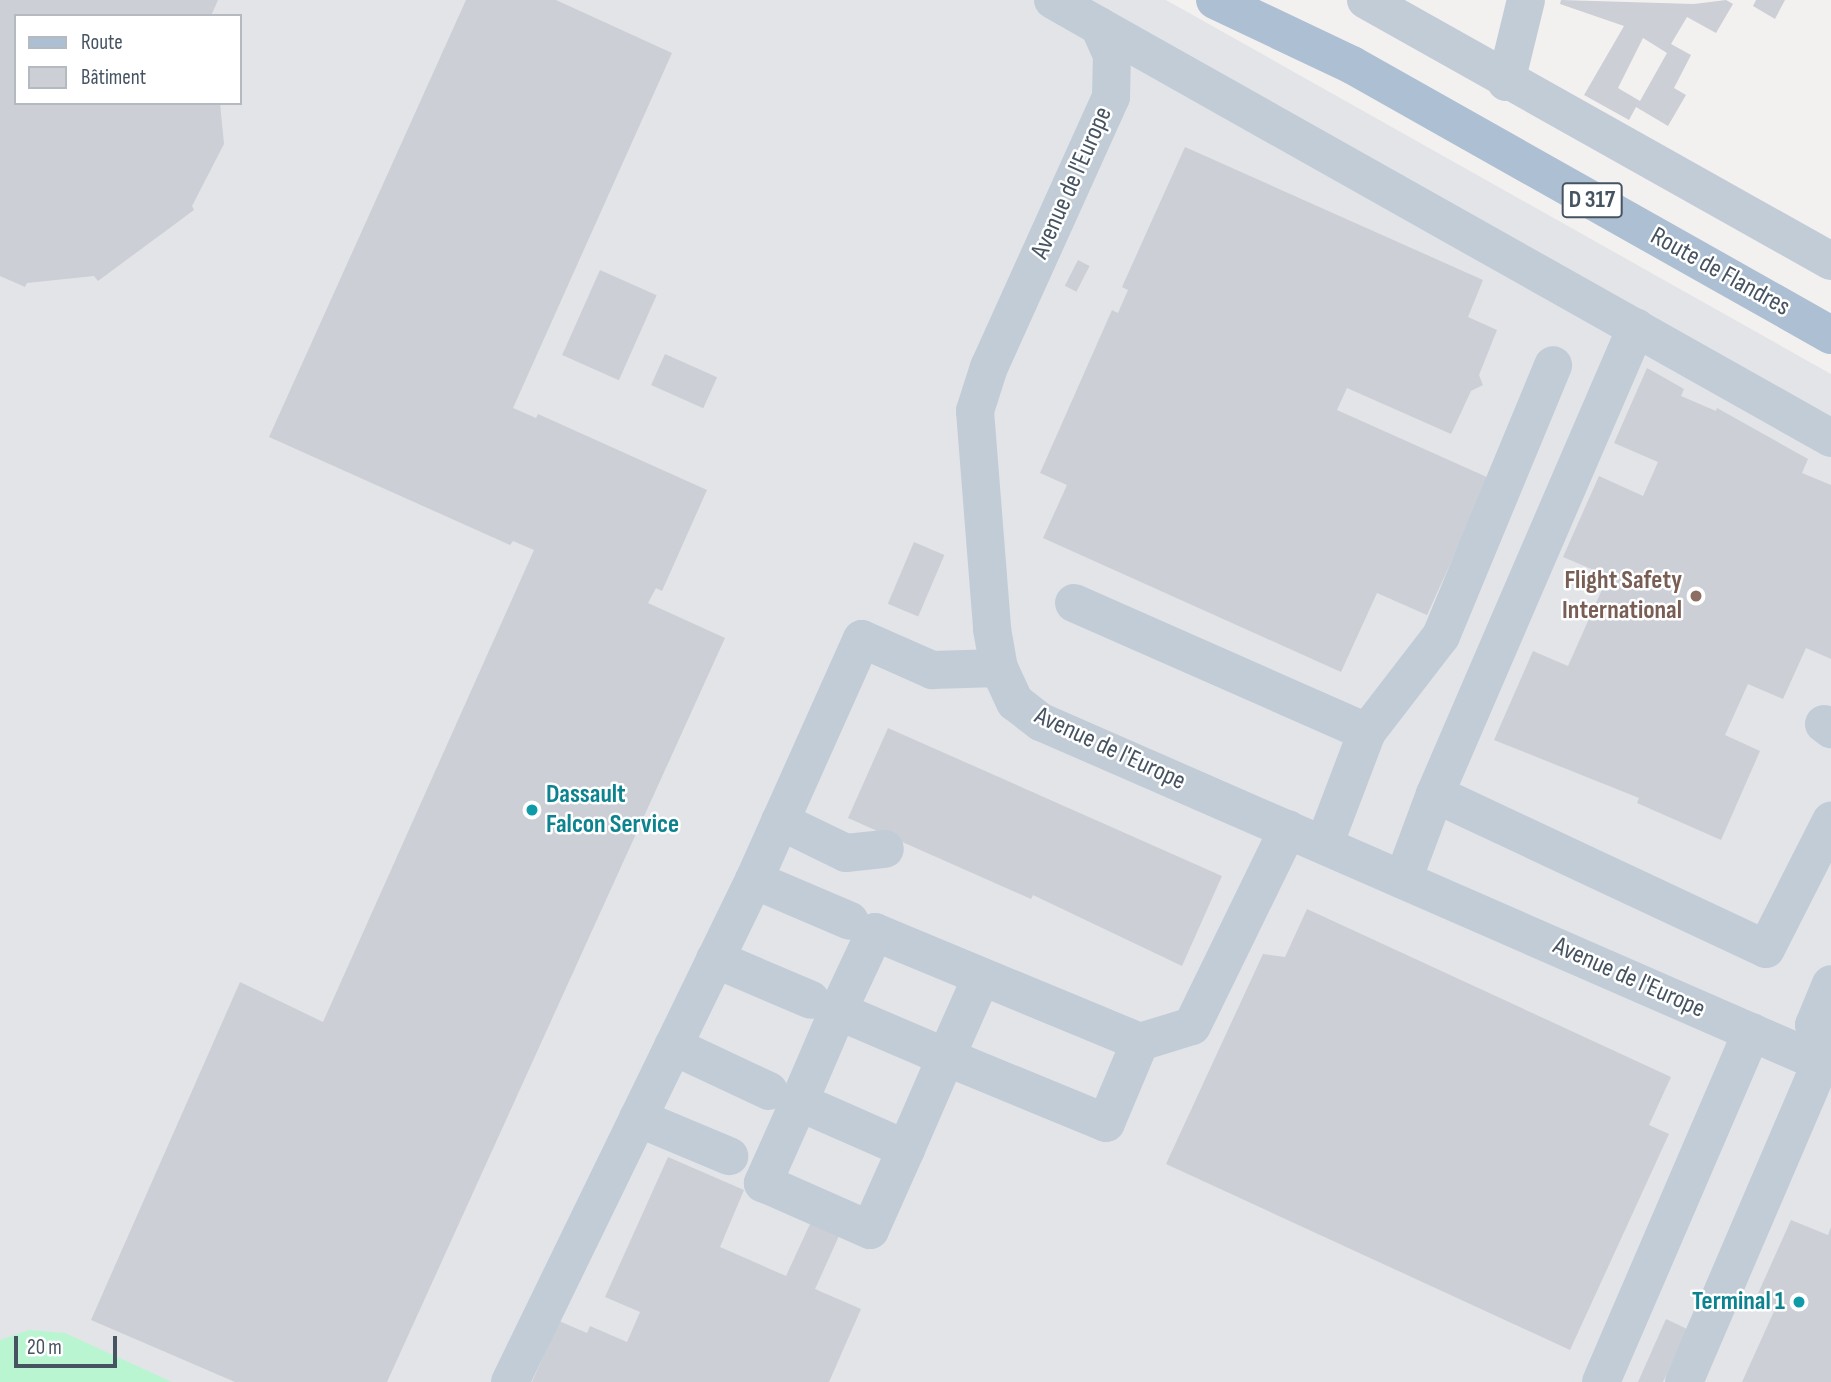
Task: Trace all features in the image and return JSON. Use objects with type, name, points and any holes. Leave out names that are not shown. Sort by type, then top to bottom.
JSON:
[{"type":"main road","name":"Route de Flandres","points":[[1215,0],[1352,65],[1831,335]]},
{"type":"main road","name":"Route de Flandres","points":[[1271,0],[1352,65]]},
{"type":"street","points":[[1053,0],[1831,438]]},
{"type":"street","points":[[1366,0],[1506,82],[1831,261]]},
{"type":"street","points":[[1506,82],[1526,0]]},
{"type":"street","name":"Avenue de l'Europe","points":[[1099,26],[1112,55],[1111,97],[989,367],[975,411],[999,668],[1015,702],[1041,722],[1826,1065]]},
{"type":"street","points":[[1403,880],[1436,793],[1636,328]]},
{"type":"street","points":[[1324,845],[1367,732],[1441,636],[1553,365]]},
{"type":"street","points":[[1074,603],[1367,732]]},
{"type":"street","points":[[510,1382],[754,880],[862,639],[932,670],[999,668]]},
{"type":"street","points":[[1436,793],[1766,949],[1831,821]]},
{"type":"street","points":[[780,821],[846,853],[885,849]]},
{"type":"street","points":[[981,978],[870,1230],[763,1183],[784,1097],[825,1006],[875,932],[1140,1042],[1192,1026],[1288,830]]},
{"type":"street","points":[[754,880],[850,922]]},
{"type":"street","points":[[715,959],[1106,1123],[1140,1042]]},
{"type":"street","points":[[1684,1382],[1826,1065],[1814,1025],[1831,984]]},
{"type":"street","points":[[1601,1382],[1752,1032]]},
{"type":"street","points":[[673,1046],[906,1149]]},
{"type":"street","points":[[638,1118],[729,1157]]},
{"type":"shaded area","points":[[0,0],[1166,0],[1831,374],[1831,1382],[0,1382]]},
{"type":"green space","points":[[29,1330],[65,1333],[172,1382],[0,1382],[0,1340]]},
{"type":"building","points":[[0,0],[218,0],[212,14],[14,14],[14,105],[220,105],[224,144],[192,206],[194,210],[98,281],[94,276],[27,283],[25,287],[0,276]]},
{"type":"building","name":"Dassault Falcon Service","points":[[466,0],[556,0],[672,53],[513,408],[536,418],[538,414],[707,490],[662,591],[656,588],[648,603],[725,638],[387,1382],[235,1382],[91,1320],[240,982],[323,1022],[534,550],[513,541],[510,545],[269,437]]},
{"type":"building","points":[[1561,0],[1694,4],[1726,0],[1733,4],[1716,33],[1687,17],[1671,44],[1691,55],[1674,88],[1686,95],[1668,126],[1636,107],[1629,120],[1584,95],[1624,26],[1560,4]],"holes":[[[1643,38],[1667,53],[1640,101],[1618,88]]]},
{"type":"building","points":[[1756,0],[1785,0],[1775,19],[1753,6]]},
{"type":"building","points":[[1185,147],[1483,280],[1468,317],[1497,330],[1479,375],[1483,385],[1471,391],[1451,434],[1347,388],[1337,410],[1489,478],[1427,615],[1377,593],[1341,672],[1043,538],[1067,485],[1040,473],[1112,310],[1118,313],[1128,290],[1122,287]]},
{"type":"building","points":[[1078,260],[1090,266],[1076,292],[1065,286]]},
{"type":"building","points":[[600,270],[657,295],[619,380],[562,355]]},
{"type":"building","points":[[665,354],[717,377],[703,408],[651,385]]},
{"type":"building","points":[[1647,368],[1684,389],[1681,396],[1716,411],[1717,408],[1808,459],[1802,473],[1831,485],[1831,659],[1806,648],[1783,699],[1748,684],[1725,735],[1760,751],[1721,840],[1637,803],[1639,798],[1494,740],[1533,651],[1568,666],[1608,576],[1563,557],[1599,476],[1643,496],[1658,462],[1614,443]]},
{"type":"building","points":[[914,542],[944,555],[918,617],[888,604]]},
{"type":"building","points":[[888,728],[1222,876],[1182,966],[1033,895],[1031,899],[848,818]]},
{"type":"building","points":[[1307,909],[1671,1077],[1649,1125],[1669,1134],[1570,1350],[1166,1164],[1263,954],[1285,957]]},
{"type":"building","points":[[668,1157],[744,1190],[720,1247],[786,1276],[810,1224],[839,1236],[815,1289],[861,1309],[829,1382],[532,1382],[559,1321],[587,1333],[590,1326],[627,1342],[640,1312],[605,1297]]},
{"type":"building","name":"Terminal 1","points":[[1791,1220],[1828,1235],[1831,1227],[1831,1382],[1742,1382],[1776,1307],[1756,1298]]},
{"type":"building","points":[[1666,1319],[1687,1329],[1663,1382],[1638,1382]]},
{"type":"place","name":"Flight Safety International","points":[[1696,596]]},
{"type":"place","name":"Dassault Falcon Service","points":[[532,810]]},
{"type":"place","name":"Terminal 1","points":[[1799,1302]]}]
